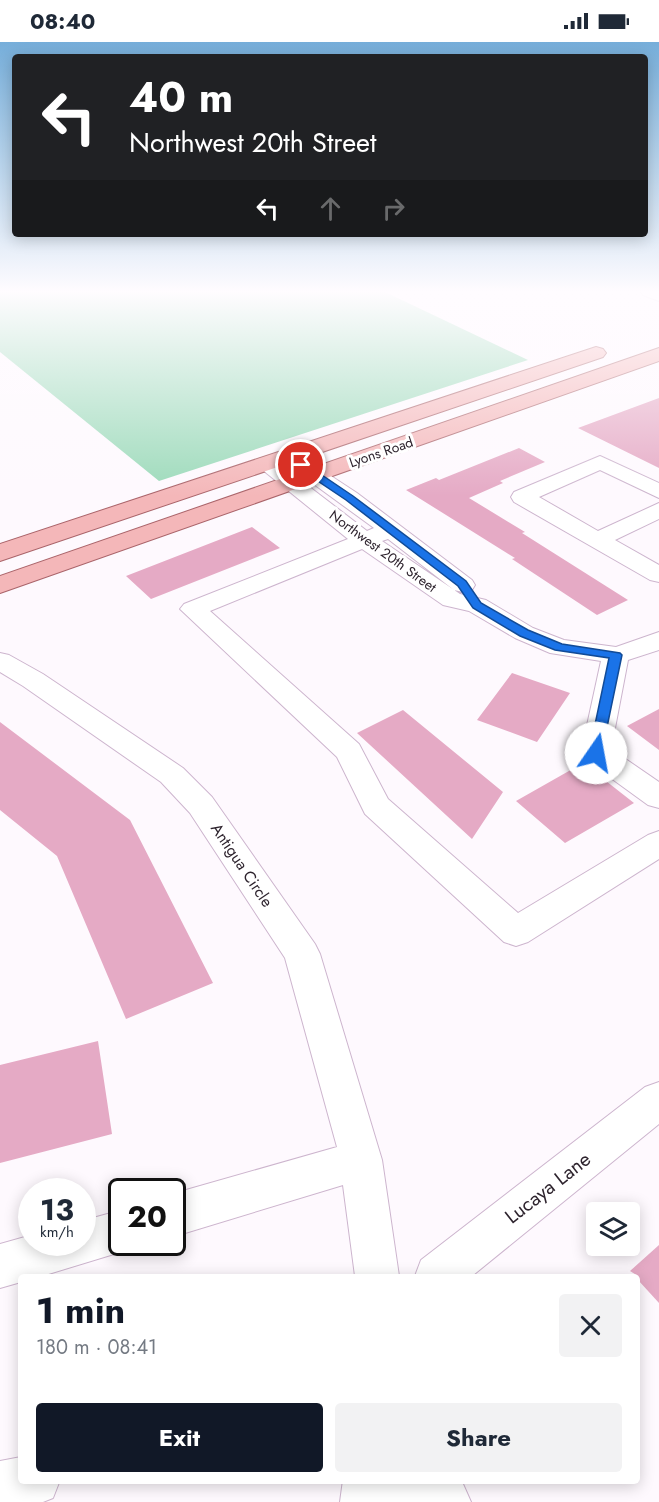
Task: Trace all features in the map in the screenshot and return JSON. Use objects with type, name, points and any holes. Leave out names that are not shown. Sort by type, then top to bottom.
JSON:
[{"type":"main road","name":"Lyons Road","points":[[0,553],[573,360]]},
{"type":"main road","name":"Lyons Road","points":[[0,585],[641,360]]},
{"type":"street","name":"Northwest 20th Street","points":[[276,460],[314,474],[377,535],[452,600],[477,605],[524,633],[559,647],[616,655]]},
{"type":"street","name":"Northwest 20th Street","points":[[276,460],[291,482],[377,535]]},
{"type":"street","points":[[659,491],[600,462],[522,497],[659,575]]},
{"type":"street","points":[[596,541],[659,510]]},
{"type":"street","points":[[377,535],[193,609],[349,751],[376,806],[516,932],[659,843]]},
{"type":"street","points":[[659,640],[643,648],[616,655],[596,753],[659,797]]},
{"type":"street","name":"Antigua Circle","points":[[0,661],[33,680],[172,775],[201,805],[302,954],[361,1160],[377,1274]]},
{"type":"street","name":"Lucaya Lane","points":[[440,1274],[659,1100]]},
{"type":"street","points":[[186,1212],[361,1160]]},
{"type":"street","points":[[0,1266],[108,1236]]},
{"type":"street","points":[[0,1487],[18,1483]]},
{"type":"green space","points":[[10,360],[528,360],[159,481]]},
{"type":"building","points":[[659,398],[659,468],[578,428]]},
{"type":"building","points":[[519,448],[545,462],[500,481],[503,483],[469,498],[628,600],[597,615],[512,559],[515,558],[406,490],[436,478],[439,480]]},
{"type":"building","points":[[252,527],[280,548],[151,599],[126,576]]},
{"type":"building","points":[[512,673],[570,693],[537,742],[477,720]]},
{"type":"building","points":[[659,709],[659,750],[627,726]]},
{"type":"building","points":[[403,710],[503,792],[472,839],[357,733]]},
{"type":"building","points":[[0,722],[130,820],[213,983],[126,1019],[57,856],[0,810]]},
{"type":"building","points":[[583,763],[634,803],[565,843],[516,801]]},
{"type":"building","points":[[98,1041],[112,1134],[0,1163],[0,1065]]},
{"type":"building","points":[[659,1245],[659,1303],[640,1282],[640,1274],[630,1271]]},
{"type":"route","points":[[301,465],[349,498],[462,584],[477,605],[524,633],[559,647],[616,655],[596,753]]}]
